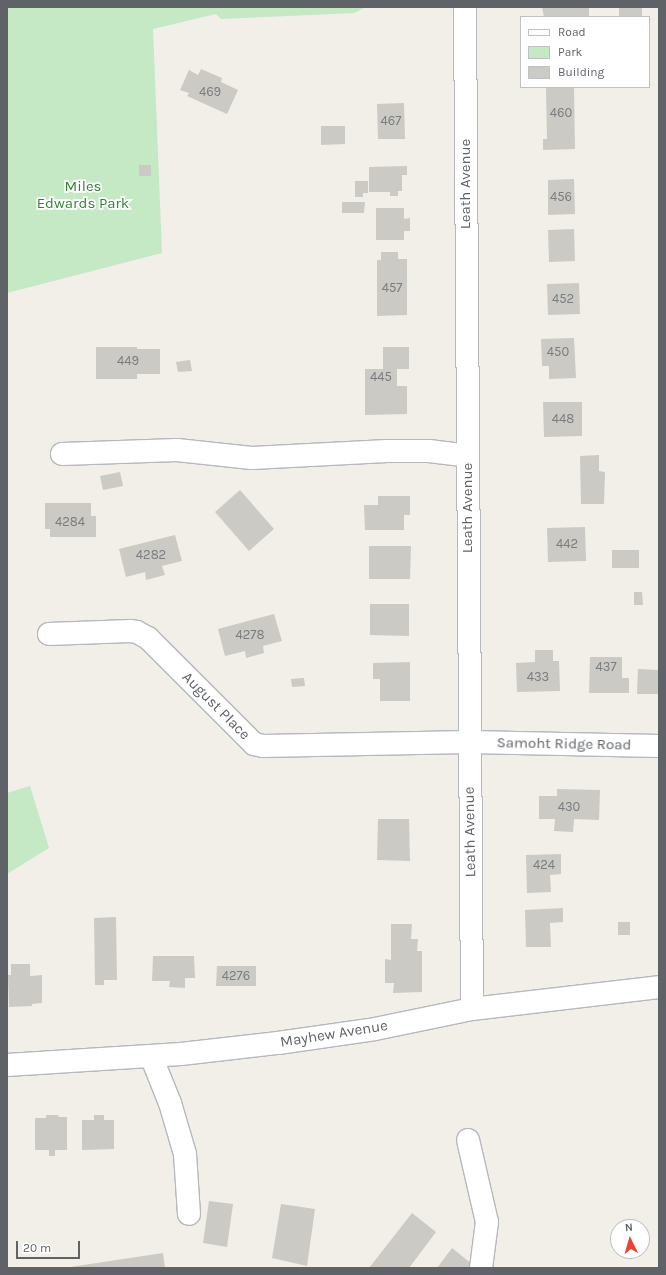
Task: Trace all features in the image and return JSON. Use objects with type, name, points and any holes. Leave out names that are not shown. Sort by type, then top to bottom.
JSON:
[{"type":"street","name":"Leath Avenue","points":[[464,7],[472,1009]]},
{"type":"street","points":[[62,454],[177,450],[252,458],[387,450],[429,451],[467,456]]},
{"type":"street","name":"August Place","points":[[49,634],[137,632],[148,638],[254,744],[263,746],[469,742]]},
{"type":"street","name":"Samoht Ridge Road","points":[[469,742],[659,746]]},
{"type":"street","name":"Mayhew Avenue","points":[[7,1065],[151,1056],[278,1044],[376,1029],[472,1009],[659,987]]},
{"type":"street","points":[[151,1056],[170,1103],[185,1154],[189,1214]]},
{"type":"street","points":[[468,1140],[487,1222],[481,1268]]},
{"type":"green space","name":"Miles Edwards Park","points":[[7,7],[366,7],[354,13],[221,19],[216,14],[153,29],[162,253],[7,293]]},
{"type":"green space","points":[[30,786],[49,848],[7,874],[7,793]]},
{"type":"building","points":[[542,7],[589,7],[589,16],[544,16]]},
{"type":"building","points":[[619,7],[642,7],[642,16],[619,16]]},
{"type":"building","points":[[201,69],[222,78],[221,82],[238,90],[227,114],[187,96],[189,93],[180,90],[189,70],[198,75]]},
{"type":"building","points":[[546,88],[574,88],[575,149],[543,150],[543,139],[547,139]]},
{"type":"building","points":[[404,103],[405,139],[378,139],[377,104]]},
{"type":"building","points":[[321,126],[345,126],[345,144],[321,145]]},
{"type":"building","points":[[139,165],[151,165],[151,176],[139,176]]},
{"type":"building","points":[[407,166],[407,175],[402,175],[402,191],[398,191],[398,196],[390,196],[390,192],[369,192],[369,167]]},
{"type":"building","points":[[574,179],[575,214],[548,215],[548,180]]},
{"type":"building","points":[[355,181],[368,181],[368,193],[363,193],[363,197],[355,197]]},
{"type":"building","points":[[342,202],[365,202],[364,213],[342,213]]},
{"type":"building","points":[[376,208],[404,208],[404,219],[410,218],[410,231],[404,231],[404,240],[376,240]]},
{"type":"building","points":[[574,229],[575,261],[549,262],[548,230]]},
{"type":"building","points":[[381,252],[398,252],[398,259],[407,259],[407,315],[377,316],[377,260],[381,260]]},
{"type":"building","points":[[579,283],[580,314],[548,315],[547,284]]},
{"type":"building","points":[[574,338],[576,378],[549,379],[549,366],[542,366],[541,339]]},
{"type":"building","points":[[96,347],[137,347],[137,349],[160,349],[160,374],[137,374],[137,379],[96,379]]},
{"type":"building","points":[[383,347],[409,347],[409,369],[397,369],[397,386],[407,386],[407,414],[365,415],[365,369],[383,369]]},
{"type":"building","points":[[190,360],[192,371],[178,372],[176,362]]},
{"type":"building","points":[[543,402],[582,402],[582,436],[544,437]]},
{"type":"building","points":[[599,455],[599,471],[605,472],[604,504],[581,504],[580,456]]},
{"type":"building","points":[[120,472],[123,486],[103,490],[100,476]]},
{"type":"building","points":[[240,490],[274,529],[249,551],[215,512]]},
{"type":"building","points":[[378,496],[410,496],[410,515],[404,515],[404,530],[365,530],[364,505],[378,505]]},
{"type":"building","points":[[45,503],[91,503],[91,516],[96,516],[96,537],[50,537],[50,529],[45,529]]},
{"type":"building","points":[[585,527],[586,561],[548,562],[547,528]]},
{"type":"building","points":[[175,535],[182,561],[162,566],[165,575],[146,580],[145,572],[126,577],[119,549]]},
{"type":"building","points":[[369,546],[411,546],[410,579],[369,579]]},
{"type":"building","points":[[612,550],[639,550],[639,568],[612,568]]},
{"type":"building","points":[[634,592],[642,592],[643,605],[634,605]]},
{"type":"building","points":[[370,604],[409,604],[409,636],[370,635]]},
{"type":"building","points":[[274,614],[282,641],[263,646],[264,653],[246,658],[245,651],[225,656],[218,629]]},
{"type":"building","points":[[535,650],[553,650],[553,661],[559,661],[560,691],[517,692],[516,663],[535,662]]},
{"type":"building","points":[[590,657],[622,657],[622,678],[629,678],[629,693],[589,693]]},
{"type":"building","points":[[410,662],[410,701],[380,701],[380,679],[373,679],[373,663]]},
{"type":"building","points":[[638,669],[659,670],[659,694],[637,694]]},
{"type":"building","points":[[304,678],[305,686],[292,687],[291,679]]},
{"type":"building","points":[[557,789],[600,790],[599,820],[574,819],[573,832],[554,831],[555,819],[539,819],[539,796],[557,796]]},
{"type":"building","points":[[378,819],[409,819],[410,861],[377,860]]},
{"type":"building","points":[[561,854],[561,874],[550,875],[551,892],[527,893],[526,855]]},
{"type":"building","points":[[563,908],[563,922],[550,923],[551,947],[526,947],[525,910]]},
{"type":"building","points":[[116,917],[117,980],[104,980],[104,985],[95,985],[94,918]]},
{"type":"building","points":[[618,922],[630,922],[630,935],[618,935]]},
{"type":"building","points":[[391,924],[412,924],[411,939],[418,939],[417,951],[422,951],[422,992],[393,993],[394,983],[385,983],[385,959],[391,960]]},
{"type":"building","points":[[153,956],[194,956],[195,978],[185,978],[185,988],[169,987],[170,981],[152,981]]},
{"type":"building","points":[[11,964],[30,964],[30,976],[42,975],[42,1003],[32,1004],[32,1006],[9,1007],[8,975],[11,975]]},
{"type":"building","points":[[217,966],[256,966],[256,986],[216,986]]},
{"type":"building","points":[[46,1115],[67,1117],[67,1150],[55,1150],[55,1156],[49,1156],[49,1150],[35,1150],[35,1118],[46,1118]]},
{"type":"building","points":[[94,1115],[104,1115],[104,1120],[114,1120],[114,1149],[82,1150],[82,1120],[94,1120]]},
{"type":"building","points":[[209,1201],[233,1204],[227,1247],[203,1243]]},
{"type":"building","points":[[281,1204],[315,1209],[307,1266],[272,1258]]},
{"type":"building","points":[[412,1213],[436,1232],[409,1268],[369,1268]]},
{"type":"building","points":[[452,1248],[477,1268],[437,1268]]},
{"type":"building","points":[[163,1253],[165,1268],[70,1268],[70,1267]]}]
